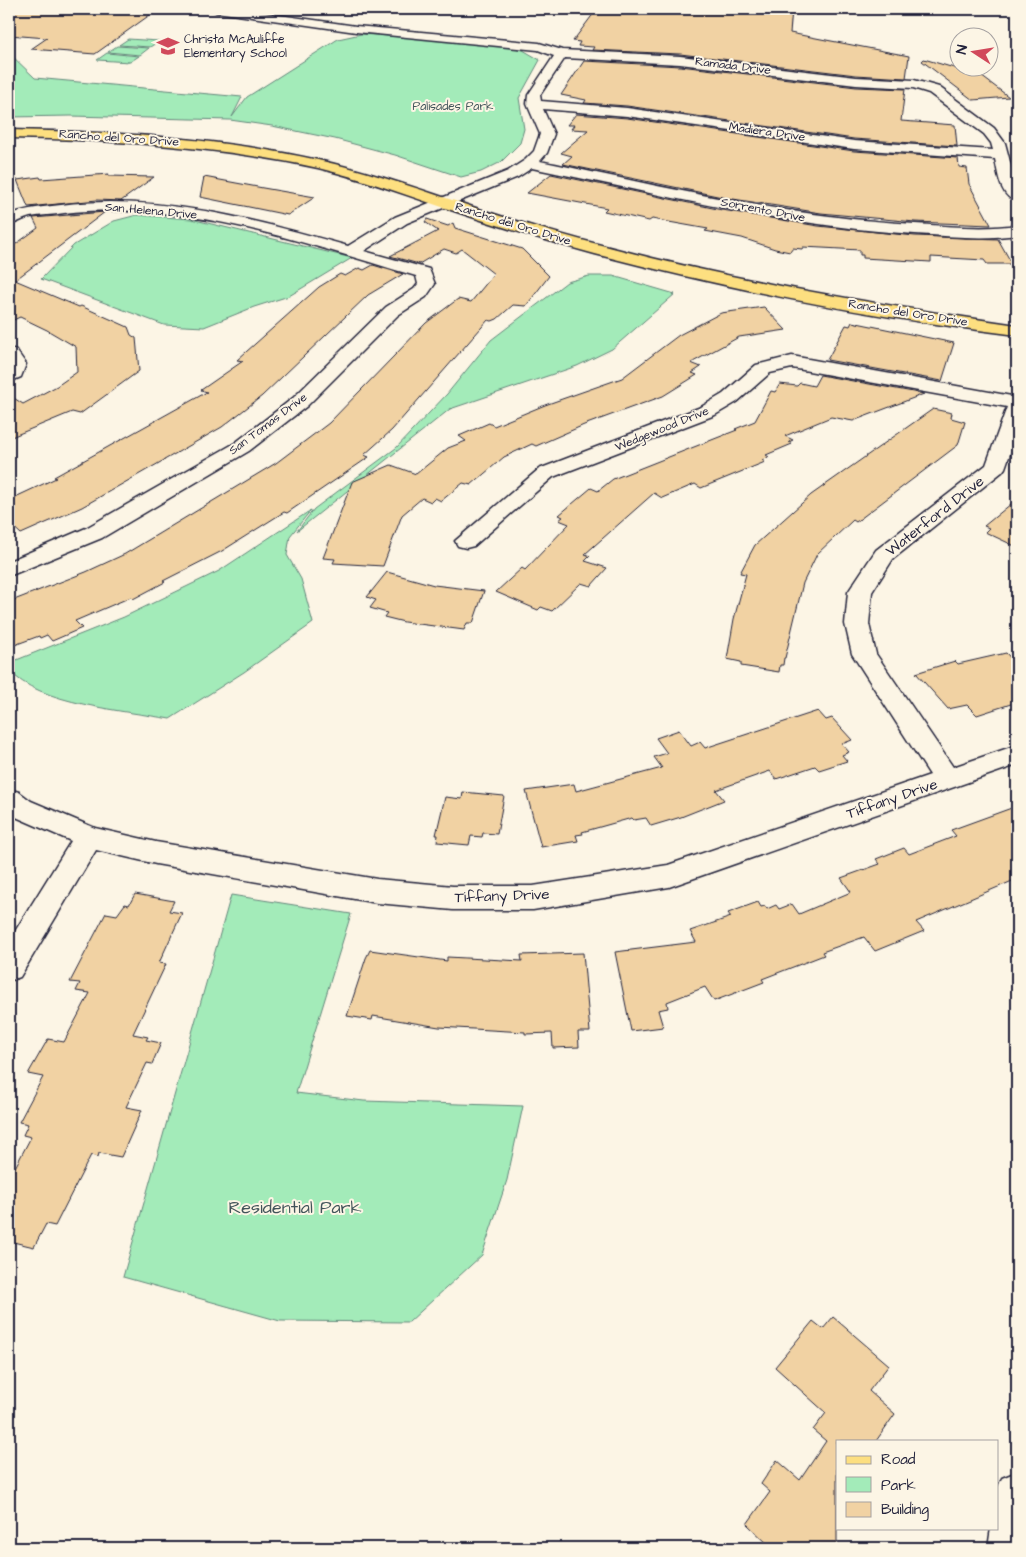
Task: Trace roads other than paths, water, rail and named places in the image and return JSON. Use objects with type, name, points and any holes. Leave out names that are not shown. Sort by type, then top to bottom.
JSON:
[{"type":"main road","name":"Rancho del Oro Drive","points":[[9,125],[110,127],[218,136],[331,156],[415,178]]},
{"type":"main road","name":"Rancho del Oro Drive","points":[[9,134],[144,139],[244,150],[353,173],[565,240],[668,267],[733,282],[877,309],[1017,330]]},
{"type":"main road","name":"Rancho del Oro Drive","points":[[433,184],[572,228],[734,268],[883,296],[1017,316]]},
{"type":"street","name":"Ramada Drive","points":[[216,9],[356,29],[539,47],[561,54],[680,60],[856,81],[914,84],[934,90],[989,131],[998,143],[1008,186],[1017,197]]},
{"type":"street","points":[[352,251],[401,220],[513,174],[530,163],[540,153],[547,134],[534,104],[534,95],[561,54]]},
{"type":"street","name":"Madiera Drive","points":[[534,104],[627,112],[854,145],[1000,156]]},
{"type":"street","name":"Sorrento Drive","points":[[530,163],[778,214],[844,224],[909,230],[1017,230]]},
{"type":"street","name":"San Helena Drive","points":[[9,220],[28,213],[79,207],[116,206],[195,213],[352,251]]},
{"type":"street","name":"San Tomas Drive","points":[[9,569],[94,533],[242,447],[300,402],[392,311],[420,293],[427,284],[423,273],[352,251]]},
{"type":"street","points":[[9,354],[17,364],[14,373],[9,376]]},
{"type":"street","name":"Wedgewood Drive","points":[[466,541],[546,473],[708,411],[730,398],[764,369],[783,364],[792,362],[810,364],[1017,405]]},
{"type":"street","name":"Waterford Drive","points":[[947,780],[864,654],[857,624],[860,592],[884,555],[995,468],[1017,405]]},
{"type":"street","name":"Tiffany Drive","points":[[9,799],[21,808],[89,837],[156,853],[376,891],[453,898],[533,898],[669,876],[1017,756]]},
{"type":"street","points":[[9,968],[89,837]]},
{"type":"street","points":[[1010,1548],[1017,1493]]},
{"type":"place","name":"Christa McAuliffe Elementary School","points":[[168,46]]},
{"type":"park label","name":"Palisades Park","points":[[453,106]]},
{"type":"park label","name":"Residential Park","points":[[295,1207]]}]
